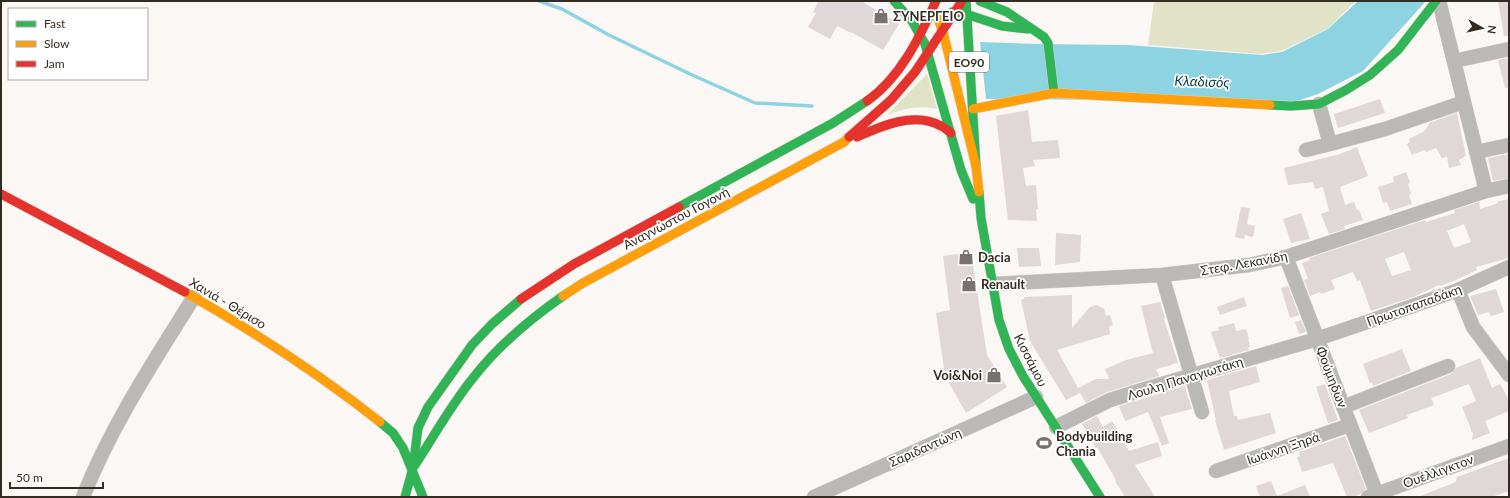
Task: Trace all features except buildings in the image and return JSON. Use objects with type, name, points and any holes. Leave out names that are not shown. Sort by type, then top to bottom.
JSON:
[{"type":"main road","name":"Κισσάμου","points":[[894,1],[911,19],[921,34],[929,53],[961,170],[981,218]]},
{"type":"main road","name":"Κισσάμου","points":[[926,1],[934,5],[943,32],[976,166],[981,218],[999,320],[1004,335],[1013,358],[1036,397],[1100,497]]},
{"type":"main road","name":"Αναγνώστου Γογονή","points":[[413,470],[434,435],[475,375],[500,346],[527,322],[556,300],[583,283],[844,142],[891,100],[915,72],[943,32],[962,1]]},
{"type":"main road","name":"ΕΟ90","points":[[966,1],[976,166]]},
{"type":"main road","points":[[980,1],[1007,12],[1044,37],[1048,43],[1054,90]]},
{"type":"main road","points":[[973,109],[1054,90],[1263,105],[1291,106],[1319,104],[1370,75],[1398,50],[1438,1]]},
{"type":"main road","points":[[934,5],[945,4]]},
{"type":"main road","name":"Αναγνώστου Γογονή","points":[[405,497],[413,470],[416,435],[420,421],[427,407],[459,361],[482,334],[510,308],[542,284],[574,264],[833,123],[869,98],[904,62],[921,34],[934,5]]},
{"type":"main road","points":[[934,5],[1002,26],[1032,29]]},
{"type":"main road","points":[[844,142],[904,121],[920,120],[936,122],[944,126],[951,133]]},
{"type":"main road","name":"Χανιά - Θέρισο","points":[[1,194],[194,297],[270,343],[352,399],[393,433],[401,445],[424,497]]},
{"type":"street","points":[[1438,1],[1486,191]]},
{"type":"street","points":[[1454,61],[1509,49]]},
{"type":"street","points":[[1306,150],[1385,129],[1464,102]]},
{"type":"street","points":[[1319,104],[1330,144]]},
{"type":"street","points":[[1476,152],[1509,145]]},
{"type":"street","name":"Στεφ. Λεκανίδη","points":[[993,284],[1162,275],[1249,265],[1286,257],[1486,191],[1509,186]]},
{"type":"street","name":"Φούμηδων","points":[[1286,257],[1350,425],[1374,496]]},
{"type":"street","name":"Πρωτοπαπαδάκη","points":[[1317,339],[1458,290],[1509,267]]},
{"type":"street","points":[[1162,275],[1202,412]]},
{"type":"street","points":[[1458,290],[1473,327],[1509,375]]},
{"type":"street","points":[[83,497],[107,444],[148,369],[194,297]]},
{"type":"street","name":"Λουλη Παναγιωτάκη","points":[[1056,427],[1110,400],[1317,339]]},
{"type":"street","points":[[1343,407],[1448,366]]},
{"type":"street","name":"Σαριδαντώνη","points":[[814,497],[1036,397]]},
{"type":"street","name":"Ιωάννη Ξηρά","points":[[1216,471],[1350,425]]},
{"type":"street","name":"Ουέλλιγκτον","points":[[1374,496],[1509,446]]},
{"type":"green space","points":[[1154,1],[1356,1],[1327,29],[1281,51],[1261,54],[1148,45]]},
{"type":"green space","points":[[927,74],[937,109],[924,107],[912,108],[887,115]]},
{"type":"water","name":"Κλαδισός","points":[[1358,1],[1426,1],[1363,71],[1318,94],[1297,101],[986,99],[980,42],[1128,45],[1262,55],[1282,52],[1328,29]]},
{"type":"waterway","points":[[539,1],[562,9],[609,35],[755,103],[812,106]]},
{"type":"traffic: fast","points":[[894,1],[912,21],[925,44],[961,170],[973,199]]},
{"type":"traffic: fast","points":[[966,1],[976,166]]},
{"type":"traffic: fast","points":[[980,1],[1007,12],[1044,37],[1048,43],[1054,93]]},
{"type":"traffic: fast","points":[[1270,105],[1291,106],[1319,104],[1370,75],[1398,50],[1436,1]]},
{"type":"traffic: fast","points":[[952,12],[966,14],[1002,26],[1028,29]]},
{"type":"traffic: fast","points":[[679,207],[833,123],[867,101]]},
{"type":"traffic: fast","points":[[979,192],[981,218],[999,320],[1009,349],[1023,376],[1100,497]]},
{"type":"traffic: fast","points":[[415,465],[457,399],[483,366],[515,334],[563,296]]},
{"type":"traffic: fast","points":[[405,497],[413,468],[418,428],[428,407],[472,345],[492,324],[521,299]]},
{"type":"traffic: fast","points":[[380,422],[393,433],[403,448],[423,497]]},
{"type":"traffic: slow","points":[[938,19],[943,32],[976,166],[979,192]]},
{"type":"traffic: slow","points":[[973,109],[1054,93],[1270,105]]},
{"type":"traffic: slow","points":[[563,296],[583,283],[844,142],[849,137]]},
{"type":"traffic: slow","points":[[185,292],[285,353],[333,386],[380,422]]},
{"type":"traffic: jam","points":[[867,101],[879,92],[908,56],[936,1]]},
{"type":"traffic: jam","points":[[849,137],[891,100],[915,72],[962,1]]},
{"type":"traffic: jam","points":[[857,137],[887,125],[909,120],[931,122],[951,133]]},
{"type":"traffic: jam","points":[[1,194],[185,292]]},
{"type":"traffic: jam","points":[[521,299],[574,264],[679,207]]},
{"type":"place","name":"ΣΥΝΕΡΓΕΙΟ","points":[[881,16]]},
{"type":"place","name":"Dacia","points":[[966,257]]},
{"type":"place","name":"Renault","points":[[969,284]]},
{"type":"place","name":"Voi&Noi","points":[[994,375]]},
{"type":"place","name":"Bodybuilding Chania","points":[[1044,443]]}]
